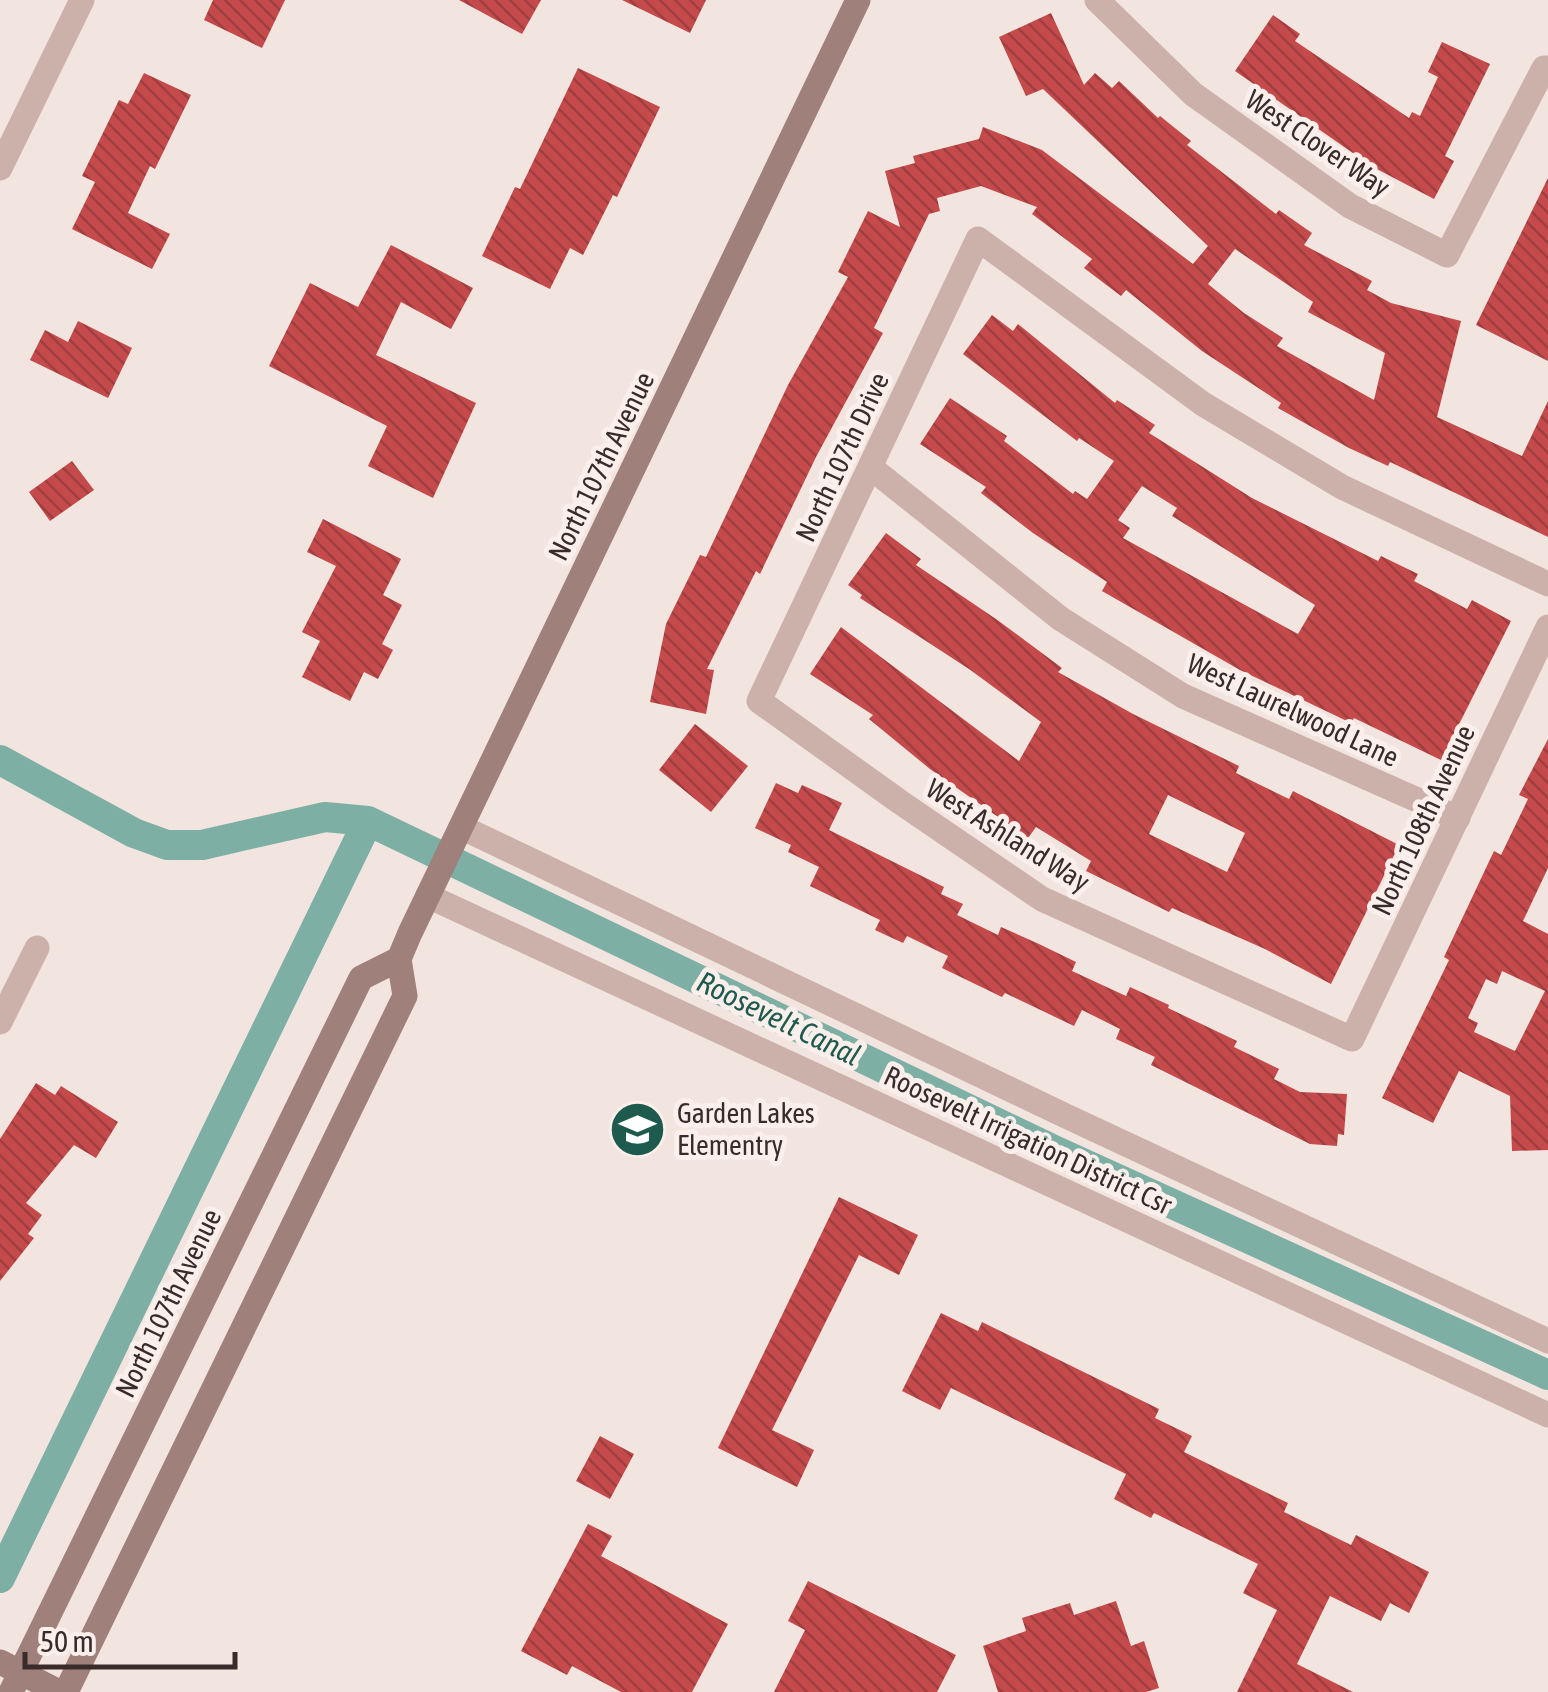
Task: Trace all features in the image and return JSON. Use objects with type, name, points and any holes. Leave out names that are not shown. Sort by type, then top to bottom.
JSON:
[{"type":"main road","name":"North 107th Avenue","points":[[63,1692],[405,996],[398,959],[858,0]]},
{"type":"main road","name":"North 107th Avenue","points":[[10,1675],[361,978],[398,959]]},
{"type":"main road","points":[[10,1675],[63,1692]]},
{"type":"street","points":[[0,168],[82,0]]},
{"type":"street","name":"West Clover Way","points":[[1097,0],[1193,94],[1350,206],[1447,255],[1544,68],[1548,68]]},
{"type":"street","name":"North 107th Drive","points":[[759,701],[978,239],[1203,404],[1342,487],[1548,584]]},
{"type":"street","name":"West Laurelwood Lane","points":[[870,467],[1061,619],[1183,696],[1458,818]]},
{"type":"street","name":"North 108th Avenue","points":[[1352,1039],[1548,627]]},
{"type":"street","name":"West Ashland Way","points":[[759,701],[1042,898],[1352,1039]]},
{"type":"street","name":"Roosevelt Irrigation District Csr","points":[[461,828],[1548,1341]]},
{"type":"street","name":"Roosevelt Irrigation District Csr","points":[[430,892],[1548,1415]]},
{"type":"street","points":[[0,1022],[37,948]]},
{"type":"building","points":[[213,0],[285,0],[262,48],[204,20]]},
{"type":"building","points":[[459,0],[541,0],[522,34]]},
{"type":"building","points":[[622,0],[706,0],[690,33]]},
{"type":"building","points":[[1051,13],[1084,85],[1095,73],[1112,88],[1119,81],[1158,118],[1191,141],[1187,145],[1276,214],[1279,210],[1312,233],[1304,245],[1372,281],[1367,290],[1391,303],[1461,321],[1437,417],[1522,456],[1548,401],[1548,537],[1390,462],[1388,466],[1349,448],[1278,408],[1281,403],[1202,351],[1126,290],[1121,296],[1084,268],[1092,259],[1032,214],[1037,207],[981,186],[937,198],[940,211],[929,214],[874,328],[883,333],[707,669],[714,670],[706,714],[650,702],[666,624],[700,555],[706,557],[788,385],[848,277],[838,272],[868,211],[900,227],[885,171],[915,163],[913,156],[979,139],[983,127],[1042,150],[1193,264],[1208,246],[1043,89],[1026,96],[999,37]],"holes":[[[1235,249],[1313,302],[1308,312],[1385,353],[1374,400],[1277,346],[1283,338],[1208,284]]]},
{"type":"building","points":[[1273,15],[1300,34],[1295,41],[1409,118],[1412,112],[1420,116],[1438,77],[1428,72],[1442,42],[1490,64],[1445,156],[1454,161],[1434,199],[1373,167],[1235,71]]},
{"type":"building","points":[[578,68],[660,107],[617,197],[613,195],[583,255],[570,248],[550,289],[482,256],[515,187],[520,189]]},
{"type":"building","points":[[144,73],[191,95],[155,169],[150,166],[128,213],[170,234],[152,269],[72,229],[95,182],[82,176],[119,100],[128,104]]},
{"type":"building","points":[[1548,178],[1548,361],[1476,325]]},
{"type":"building","points":[[391,245],[473,288],[451,329],[401,302],[376,355],[476,403],[433,498],[368,466],[387,426],[269,366],[310,283],[358,307]]},
{"type":"building","points":[[992,315],[1013,331],[1018,324],[1115,403],[1117,400],[1155,425],[1149,433],[1252,498],[1378,561],[1381,556],[1418,574],[1414,581],[1467,609],[1472,600],[1511,621],[1441,760],[1354,718],[1351,723],[1240,670],[1102,591],[1107,582],[981,493],[986,487],[920,444],[950,398],[1007,436],[1004,441],[1073,494],[1075,491],[1087,499],[1114,461],[1079,438],[1077,441],[963,354]],"holes":[[[1142,486],[1177,508],[1172,516],[1315,605],[1298,634],[1123,538],[1130,528],[1118,520]]]},
{"type":"building","points":[[78,321],[132,348],[108,398],[30,360],[45,330],[68,342]]},
{"type":"building","points":[[72,461],[94,490],[50,521],[29,492]]},
{"type":"building","points":[[323,519],[401,559],[383,595],[402,605],[382,644],[393,650],[378,679],[364,672],[350,701],[302,677],[320,641],[302,632],[336,566],[307,552]]},
{"type":"building","points":[[886,533],[921,559],[916,565],[1062,668],[1058,672],[1239,766],[1236,773],[1289,799],[1293,791],[1399,845],[1331,984],[1265,949],[1172,908],[1169,912],[1086,871],[1091,861],[1036,827],[1028,838],[930,769],[869,719],[873,715],[810,674],[841,627],[1019,761],[1041,722],[969,669],[860,598],[862,595],[848,585]],"holes":[[[1168,795],[1245,833],[1227,872],[1149,834]]]},
{"type":"building","points":[[695,724],[748,766],[711,812],[659,770]]},
{"type":"building","points":[[1548,739],[1548,868],[1523,921],[1548,934],[1548,1150],[1512,1151],[1510,1096],[1459,1071],[1433,1123],[1382,1098],[1449,960],[1444,957],[1494,851],[1501,855],[1528,799],[1519,795]],"holes":[[[1502,971],[1545,991],[1515,1051],[1474,1032],[1478,1023],[1468,1018],[1486,979],[1497,984]]]},
{"type":"building","points":[[776,783],[798,793],[802,785],[842,803],[829,830],[944,887],[941,894],[963,904],[957,915],[998,935],[1001,927],[1039,944],[1076,962],[1072,971],[1126,996],[1130,987],[1169,1005],[1168,1008],[1237,1041],[1234,1047],[1279,1069],[1274,1079],[1300,1092],[1347,1094],[1344,1135],[1338,1134],[1337,1146],[1310,1144],[1151,1065],[1155,1057],[1116,1039],[1120,1029],[1082,1010],[1074,1026],[942,968],[948,956],[907,936],[903,943],[875,930],[880,920],[810,886],[819,867],[788,852],[791,845],[755,828]]},
{"type":"building","points":[[36,1083],[55,1095],[61,1086],[118,1122],[96,1158],[74,1145],[26,1203],[42,1215],[28,1234],[34,1238],[0,1281],[0,1139]]},
{"type":"building","points":[[839,1197],[918,1235],[899,1275],[859,1255],[772,1430],[814,1450],[797,1487],[718,1448]]},
{"type":"building","points":[[941,1313],[978,1331],[982,1322],[1159,1409],[1155,1418],[1192,1436],[1184,1452],[1288,1503],[1284,1512],[1351,1545],[1356,1535],[1429,1572],[1409,1613],[1390,1603],[1381,1621],[1330,1596],[1297,1664],[1353,1692],[1237,1692],[1277,1610],[1243,1593],[1258,1564],[1154,1513],[1151,1518],[1114,1499],[1126,1474],[951,1388],[940,1410],[902,1391]]},
{"type":"building","points":[[600,1436],[634,1454],[610,1499],[576,1481]]},
{"type":"building","points":[[588,1524],[612,1536],[601,1556],[728,1624],[692,1692],[621,1692],[572,1666],[567,1675],[521,1651]]},
{"type":"building","points":[[808,1581],[956,1655],[937,1692],[774,1692],[805,1630],[788,1621]]},
{"type":"building","points":[[1116,1601],[1131,1646],[1144,1641],[1159,1688],[1146,1692],[998,1692],[983,1646],[1026,1631],[1022,1618],[1070,1603],[1074,1615]]},
{"type":"waterway","name":"Roosevelt Canal","points":[[0,760],[134,833],[167,845],[202,845],[325,817],[368,821],[1056,1151],[1548,1375]]},
{"type":"waterway","points":[[0,1578],[368,821]]},
{"type":"place","name":"Garden Lakes Elementry","points":[[638,1129]]}]
